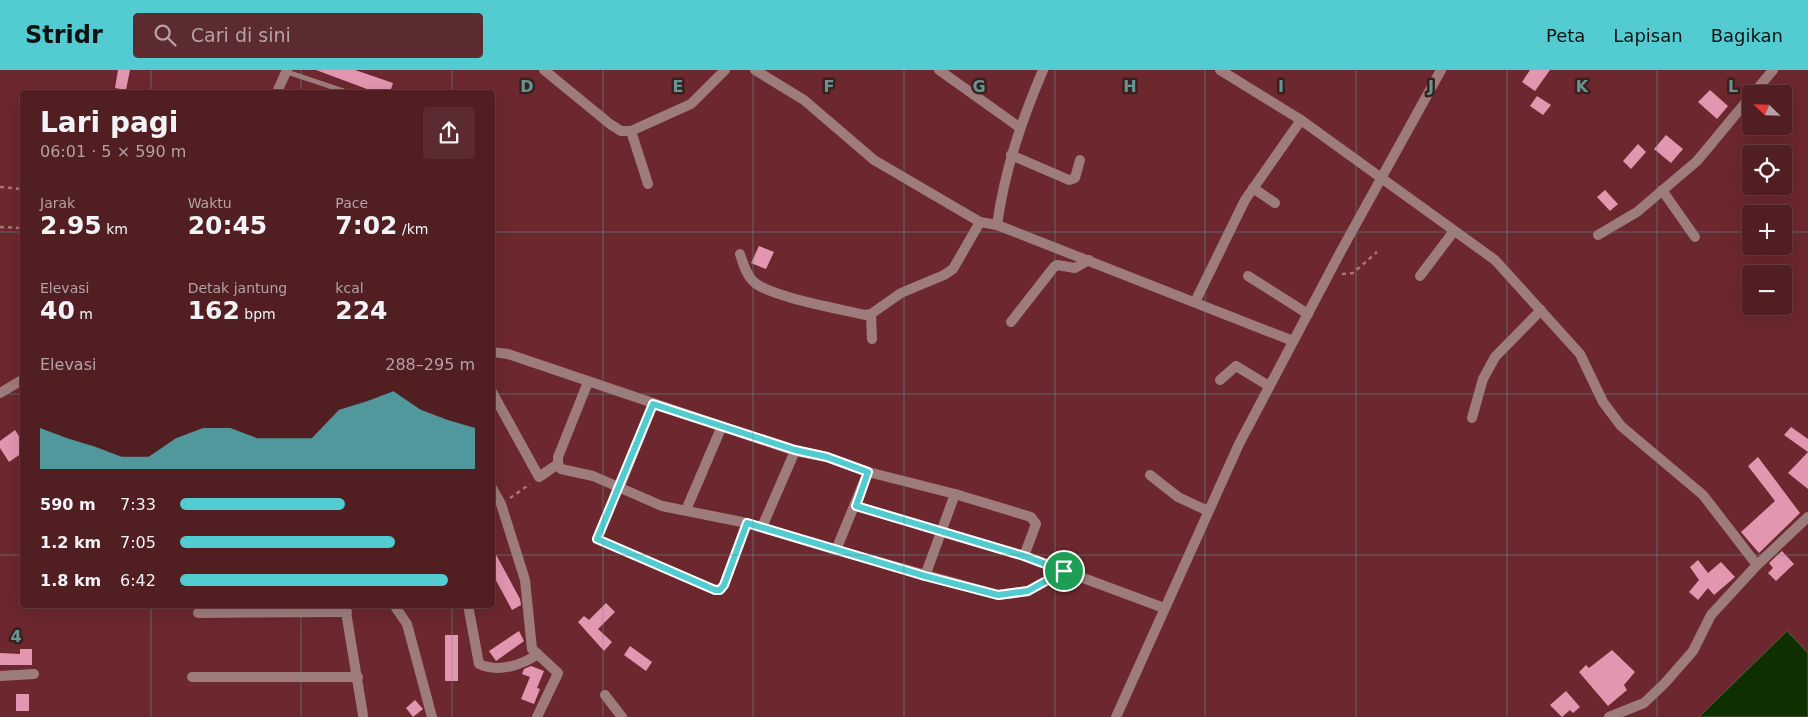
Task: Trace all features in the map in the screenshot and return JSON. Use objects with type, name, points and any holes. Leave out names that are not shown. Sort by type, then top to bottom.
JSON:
[{"type":"street","points":[[544,70],[621,131],[631,131],[691,104],[725,70]]},
{"type":"street","points":[[755,70],[804,100],[874,160],[980,222],[997,225],[1293,341]]},
{"type":"street","points":[[939,70],[1019,127]]},
{"type":"street","points":[[997,225],[1005,175],[1019,127],[1043,70]]},
{"type":"street","points":[[1220,70],[1301,120],[1380,179],[1495,260],[1580,354],[1603,402],[1621,426],[1703,496],[1757,565]]},
{"type":"street","points":[[1116,717],[1239,444],[1330,271],[1441,70]]},
{"type":"street","points":[[1760,85],[1773,70]]},
{"type":"street","points":[[278,90],[287,71]]},
{"type":"street","points":[[1598,235],[1637,212],[1697,161],[1742,107]]},
{"type":"street","points":[[1196,302],[1245,200],[1301,120]]},
{"type":"street","points":[[631,131],[648,184]]},
{"type":"street","points":[[1011,155],[1069,180],[1075,178],[1080,160]]},
{"type":"street","points":[[1253,188],[1275,203]]},
{"type":"street","points":[[1662,190],[1695,237]]},
{"type":"street","points":[[740,254],[747,273],[754,282],[761,286],[800,301],[865,315],[871,314],[902,293],[944,275],[953,268],[980,222]]},
{"type":"street","points":[[1420,276],[1454,231]]},
{"type":"street","points":[[1011,322],[1054,267],[1057,265],[1075,268],[1089,260]]},
{"type":"street","points":[[1248,276],[1308,314]]},
{"type":"street","points":[[1472,418],[1483,379],[1495,357],[1541,310]]},
{"type":"street","points":[[871,314],[872,339]]},
{"type":"street","points":[[495,352],[508,354],[795,450],[827,457],[868,472],[955,494],[1034,519],[1036,524],[1024,556]]},
{"type":"street","points":[[1220,380],[1236,366],[1269,386]]},
{"type":"street","points":[[0,393],[20,381]]},
{"type":"street","points":[[588,382],[558,457],[558,464],[561,469],[593,476],[620,486],[662,506],[747,523],[925,576],[998,595],[1028,591],[1064,571]]},
{"type":"street","points":[[495,397],[539,477],[558,464]]},
{"type":"street","points":[[620,486],[653,404]]},
{"type":"street","points":[[686,510],[722,426]]},
{"type":"street","points":[[762,527],[795,450]]},
{"type":"street","points":[[836,550],[856,506],[868,472]]},
{"type":"street","points":[[1150,476],[1178,498],[1208,511]]},
{"type":"street","points":[[925,576],[955,494]]},
{"type":"street","points":[[497,506],[525,580],[532,649],[558,673],[537,717]]},
{"type":"street","points":[[856,506],[1024,556],[1164,608]]},
{"type":"street","points":[[1609,717],[1644,703],[1665,683],[1693,651],[1711,614],[1757,565],[1808,517]]},
{"type":"street","points":[[597,539],[715,590],[720,590],[724,585],[747,523]]},
{"type":"street","points":[[198,613],[346,608],[363,715]]},
{"type":"street","points":[[396,608],[407,624],[432,717]]},
{"type":"street","points":[[469,608],[479,664],[486,667],[516,666],[523,664],[538,654]]},
{"type":"street","points":[[0,676],[34,674]]},
{"type":"street","points":[[192,677],[358,677]]},
{"type":"street","points":[[605,696],[622,717]]},
{"type":"lane","points":[[287,71],[341,90]]},
{"type":"path","points":[[0,187],[20,189]]},
{"type":"path","points":[[0,226],[20,228]]},
{"type":"path","points":[[1330,271],[1346,275],[1353,273],[1377,252]]},
{"type":"path","points":[[497,506],[539,477]]},
{"type":"path","points":[[597,539],[620,486]]},
{"type":"shaded area","points":[[1787,631],[1808,653],[1808,717],[1699,717]]},
{"type":"building","points":[[118,70],[130,70],[126,90],[115,88]]},
{"type":"building","points":[[316,70],[355,70],[393,83],[391,90],[370,90]]},
{"type":"building","points":[[1530,70],[1550,70],[1535,91],[1522,82]]},
{"type":"building","points":[[1710,90],[1728,106],[1717,119],[1698,102]]},
{"type":"building","points":[[1537,96],[1551,105],[1543,115],[1530,106]]},
{"type":"building","points":[[1666,135],[1683,149],[1671,163],[1654,149]]},
{"type":"building","points":[[1638,144],[1646,152],[1631,169],[1623,161]]},
{"type":"building","points":[[1605,190],[1618,204],[1610,211],[1597,197]]},
{"type":"building","points":[[759,246],[774,252],[766,269],[751,263]]},
{"type":"building","points":[[1791,427],[1808,439],[1808,452],[1784,435]]},
{"type":"building","points":[[15,430],[20,438],[20,454],[9,462],[0,448],[0,441]]},
{"type":"building","points":[[1808,452],[1808,489],[1788,473]]},
{"type":"building","points":[[1758,457],[1800,513],[1759,553],[1741,532],[1775,501],[1748,466]]},
{"type":"building","points":[[1782,551],[1794,564],[1776,581],[1768,573],[1773,568],[1769,563]]},
{"type":"building","points":[[495,553],[520,599],[521,605],[512,610],[495,579]]},
{"type":"building","points":[[1698,560],[1708,573],[1721,562],[1735,577],[1714,595],[1708,588],[1698,600],[1689,592],[1699,580],[1690,567]]},
{"type":"building","points":[[606,603],[615,612],[598,629],[612,642],[604,651],[578,622],[584,616],[589,620]]},
{"type":"building","points":[[519,631],[524,641],[496,661],[489,651]]},
{"type":"building","points":[[445,635],[458,635],[458,681],[445,681]]},
{"type":"building","points":[[630,646],[652,662],[646,671],[624,655]]},
{"type":"building","points":[[20,649],[32,649],[32,665],[0,665],[0,653],[20,654]]},
{"type":"building","points":[[1612,650],[1635,672],[1624,685],[1627,690],[1608,706],[1579,672],[1586,665],[1589,668]]},
{"type":"building","points":[[531,666],[544,671],[537,688],[540,689],[534,704],[521,699],[530,677],[522,674],[524,669]]},
{"type":"building","points":[[1566,691],[1580,707],[1573,713],[1570,710],[1562,717],[1550,705]]},
{"type":"building","points":[[16,694],[29,694],[29,711],[16,711]]},
{"type":"building","points":[[415,700],[423,709],[413,717],[406,708]]},
{"type":"route","points":[[653,404],[795,450],[827,457],[868,472],[856,506],[1024,556],[1064,571],[1028,591],[998,595],[925,576],[747,523],[724,585],[720,590],[715,590],[597,539],[653,404]]}]
